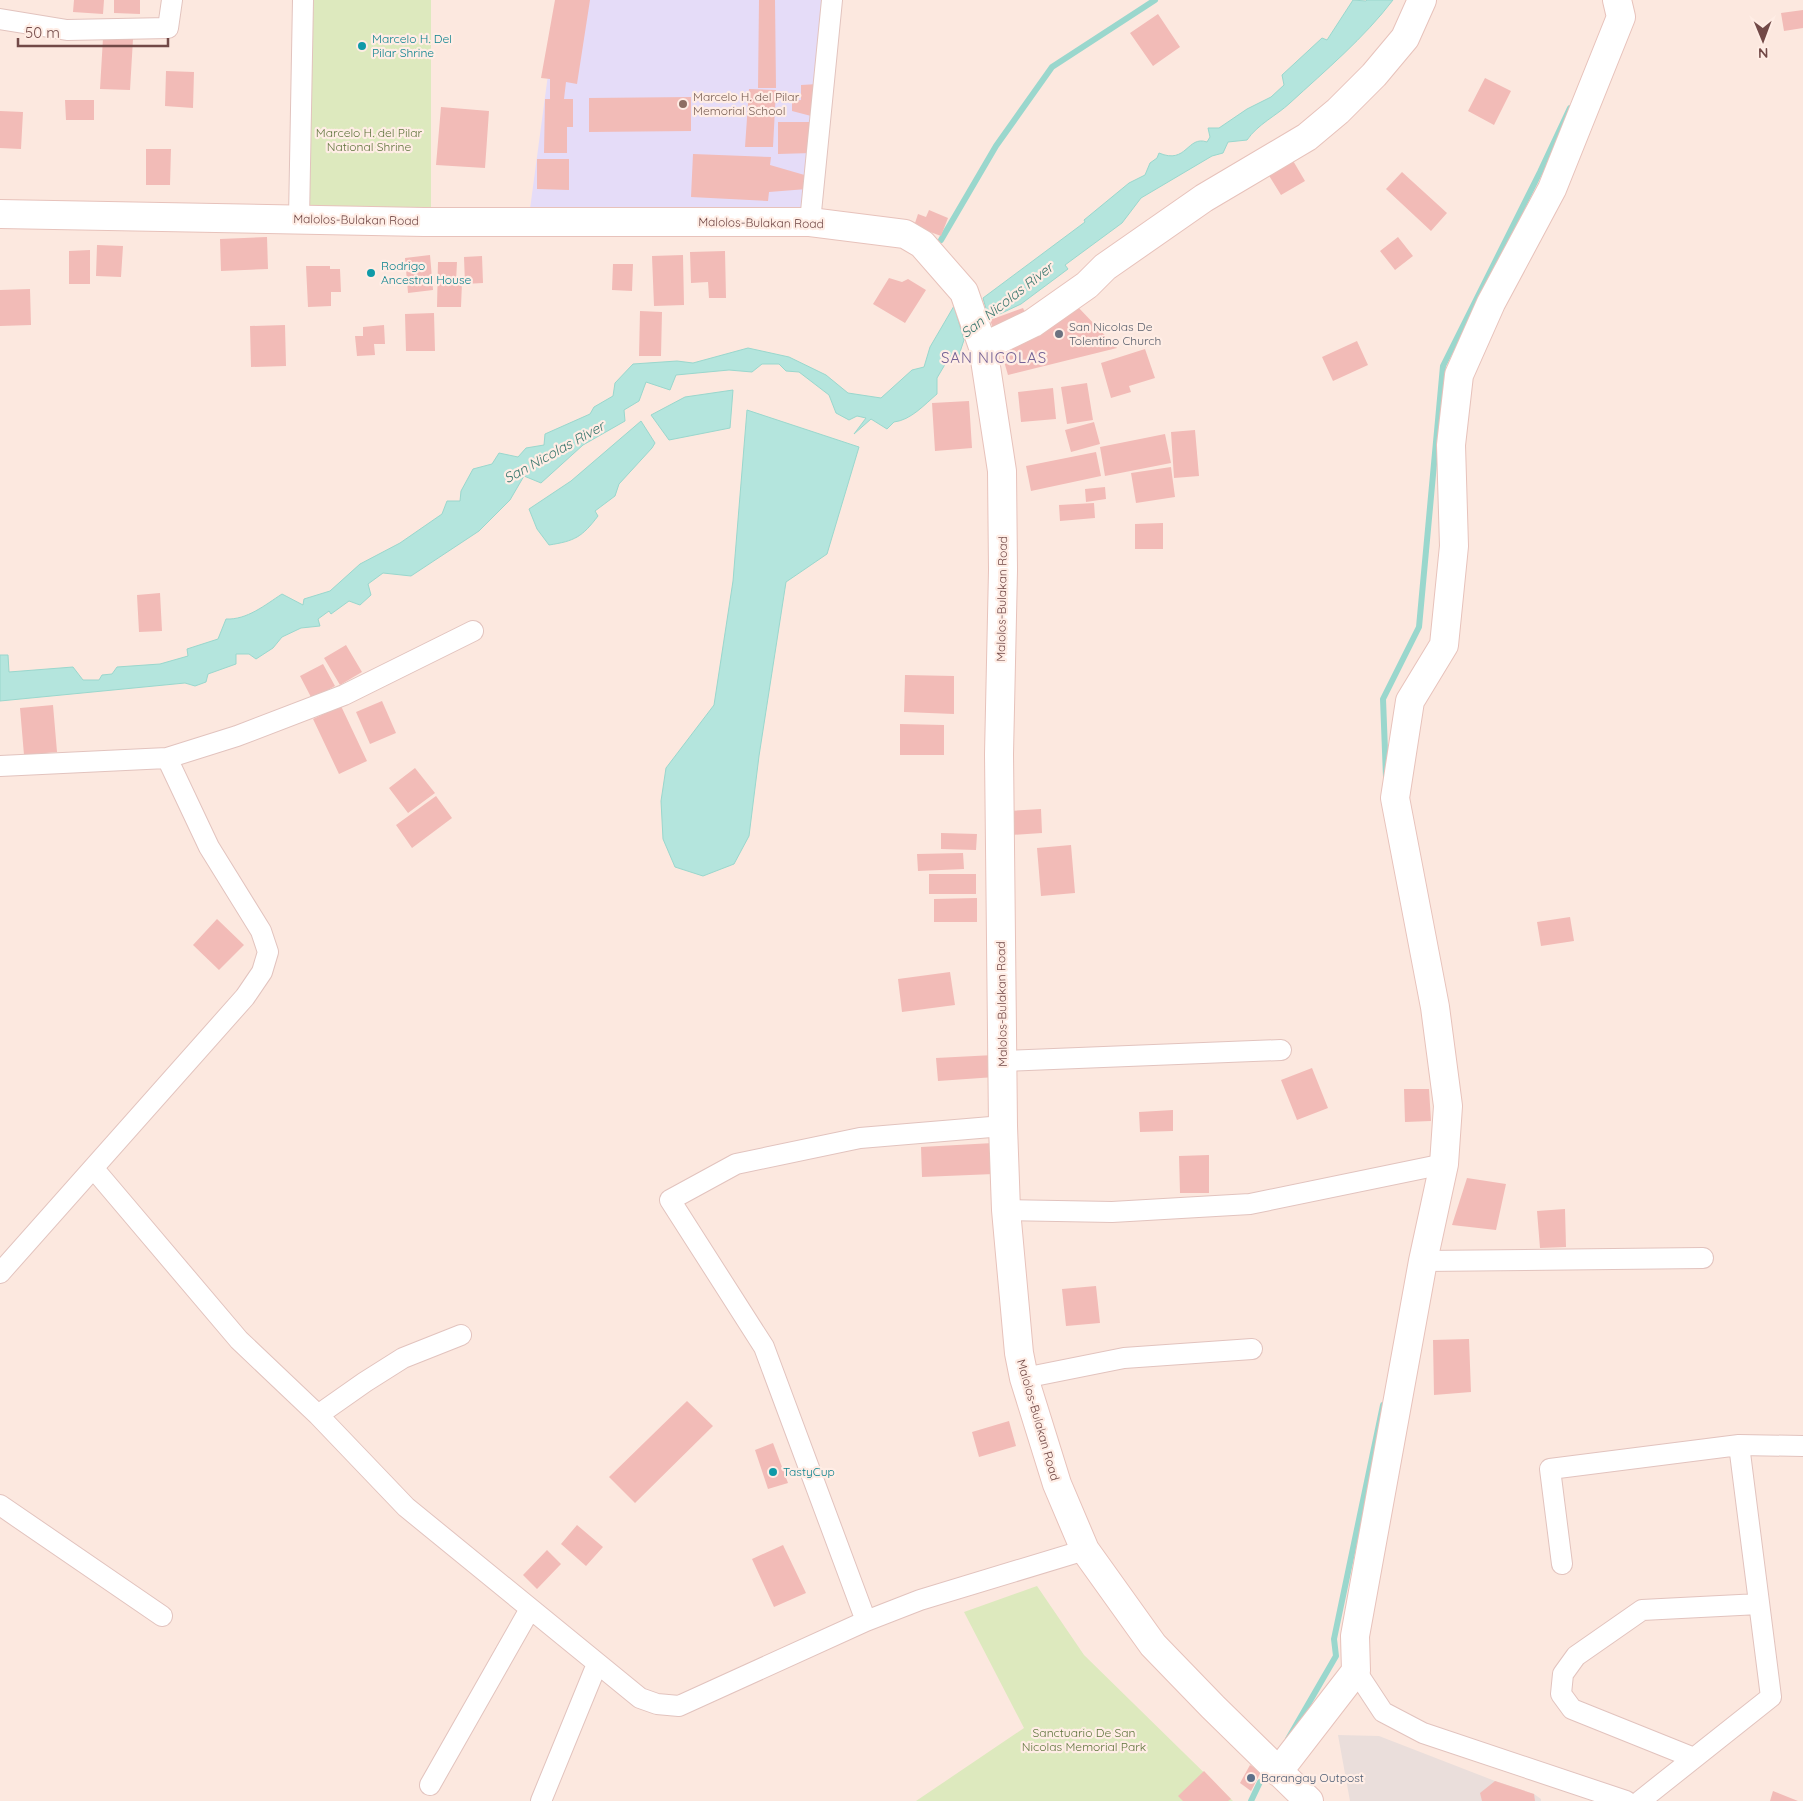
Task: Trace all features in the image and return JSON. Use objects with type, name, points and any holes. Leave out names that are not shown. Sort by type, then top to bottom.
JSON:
[{"type":"main road","points":[[981,340],[1033,324],[1087,285],[1105,266],[1204,198],[1307,137],[1338,111],[1374,75],[1405,38],[1422,0]]},
{"type":"main road","points":[[1278,1772],[1356,1671],[1355,1636],[1423,1261],[1444,1164],[1448,1106],[1436,1007],[1395,798],[1410,701],[1444,645],[1454,546],[1451,445],[1459,375],[1490,303],[1552,189],[1621,17],[1618,0]]},
{"type":"main road","name":"Malolos-Bulakan Road","points":[[0,214],[424,222],[810,222],[905,234],[922,244],[964,292],[981,340],[1002,472],[1003,570],[999,754],[1003,1126],[1006,1210],[1019,1353],[1024,1378],[1057,1484],[1085,1550],[1152,1645],[1309,1801]]},
{"type":"street","points":[[0,19],[67,30],[168,28],[172,0]]},
{"type":"street","points":[[299,219],[303,0]]},
{"type":"street","points":[[810,222],[832,0]]},
{"type":"street","points":[[0,766],[167,758],[237,736],[344,695],[473,631]]},
{"type":"street","points":[[0,1273],[245,997],[262,972],[268,952],[261,931],[209,847],[167,758]]},
{"type":"street","points":[[1003,1061],[1281,1050]]},
{"type":"street","points":[[866,1621],[764,1347],[670,1200],[736,1164],[860,1138],[1003,1126]]},
{"type":"street","points":[[1006,1210],[1112,1212],[1250,1204],[1444,1164]]},
{"type":"street","points":[[94,1169],[239,1340],[318,1415],[406,1507],[640,1698],[657,1704],[679,1706],[866,1621],[920,1600],[1085,1550]]},
{"type":"street","points":[[1423,1261],[1703,1258]]},
{"type":"street","points":[[318,1415],[364,1382],[404,1358],[461,1335]]},
{"type":"street","points":[[1024,1378],[1124,1358],[1252,1349]]},
{"type":"street","points":[[1562,1564],[1550,1469],[1739,1446],[1803,1446]]},
{"type":"street","points":[[1640,1801],[1771,1697],[1739,1446]]},
{"type":"street","points":[[0,1505],[162,1616]]},
{"type":"street","points":[[1694,1758],[1572,1708],[1561,1694],[1563,1674],[1576,1656],[1642,1610],[1759,1604]]},
{"type":"street","points":[[430,1785],[530,1609]]},
{"type":"street","points":[[541,1801],[597,1664]]},
{"type":"street","points":[[1356,1671],[1383,1712],[1423,1733],[1626,1801]]},
{"type":"shaded area","name":"Marcelo H. del Pilar Memorial School","points":[[558,0],[832,0],[811,213],[530,209]]},
{"type":"shaded area","points":[[1338,1735],[1379,1736],[1534,1794],[1541,1801],[1350,1801]]},
{"type":"green space","name":"Marcelo H. del Pilar National Shrine","points":[[313,0],[431,0],[431,211],[302,209]]},
{"type":"green space","name":"Sanctuario De San Nicolas Memorial Park","points":[[1037,1586],[1084,1655],[1233,1801],[916,1801],[1024,1728],[964,1612]]},
{"type":"water","name":"San Nicolas River","points":[[1353,0],[1393,0],[1344,53],[1290,103],[1256,129],[1247,140],[1228,142],[1223,153],[1212,156],[1141,198],[1122,223],[1065,265],[1068,269],[1021,304],[989,319],[983,298],[1085,222],[1084,220],[1129,183],[1145,175],[1150,163],[1157,158],[1159,153],[1168,156],[1176,155],[1195,142],[1207,142],[1210,137],[1208,128],[1219,128],[1247,109],[1271,97],[1284,85],[1282,75],[1322,38],[1327,40]]},
{"type":"water","name":"San Nicolas River","points":[[954,306],[964,340],[958,358],[947,361],[937,378],[937,394],[912,415],[894,422],[887,429],[871,419],[854,434],[866,418],[857,416],[849,420],[836,413],[829,395],[799,372],[786,371],[779,364],[762,364],[752,372],[729,370],[676,375],[670,390],[646,382],[639,401],[624,410],[625,421],[583,445],[541,483],[524,476],[510,500],[479,531],[411,576],[383,573],[368,584],[371,595],[360,605],[349,601],[331,614],[329,611],[318,619],[320,626],[301,628],[282,637],[273,648],[256,659],[249,654],[236,654],[236,664],[208,674],[206,682],[195,686],[185,683],[0,701],[0,655],[8,655],[9,672],[73,667],[83,680],[99,680],[102,675],[112,674],[117,667],[160,664],[188,656],[187,649],[218,639],[226,619],[234,619],[248,614],[282,594],[303,605],[304,599],[330,591],[360,564],[400,543],[442,514],[447,501],[460,501],[461,491],[473,469],[492,464],[499,453],[518,457],[526,448],[544,445],[545,434],[590,414],[594,407],[613,396],[615,383],[633,364],[677,361],[693,363],[748,348],[789,357],[826,375],[848,393],[881,398],[912,370],[924,367],[930,347]]},
{"type":"water","points":[[733,390],[730,428],[669,440],[651,415],[685,397]]},
{"type":"water","points":[[747,410],[859,447],[827,554],[786,582],[759,756],[749,836],[734,864],[703,876],[675,867],[663,839],[661,801],[666,768],[714,705],[733,581]]},
{"type":"water","points":[[641,421],[655,443],[652,448],[619,484],[615,496],[595,511],[598,516],[587,529],[572,540],[549,545],[537,529],[529,509],[571,481]]},
{"type":"building","points":[[74,0],[104,0],[103,14],[73,12]]},
{"type":"building","points":[[114,0],[140,0],[140,14],[114,13]]},
{"type":"building","points":[[555,0],[590,0],[577,84],[566,82],[564,99],[573,99],[573,127],[567,127],[567,153],[544,153],[545,99],[550,99],[550,79],[541,78]]},
{"type":"building","points":[[759,0],[775,0],[776,88],[758,88]]},
{"type":"building","points":[[1803,10],[1803,28],[1784,31],[1781,13]]},
{"type":"building","points":[[1158,14],[1180,47],[1153,66],[1130,33]]},
{"type":"building","points":[[103,38],[133,39],[130,90],[100,89]]},
{"type":"building","points":[[166,71],[194,72],[193,108],[165,106]]},
{"type":"building","points":[[1485,78],[1511,91],[1494,125],[1468,111]]},
{"type":"building","points":[[818,84],[815,117],[792,111],[792,101],[801,100],[801,85]]},
{"type":"building","points":[[749,89],[776,90],[773,147],[745,147]]},
{"type":"building","points":[[691,97],[691,131],[589,132],[589,98]]},
{"type":"building","points":[[65,100],[94,100],[94,120],[66,120]]},
{"type":"building","points":[[441,107],[489,111],[485,168],[436,165]]},
{"type":"building","points":[[0,111],[23,112],[21,149],[0,148]]},
{"type":"building","points":[[778,122],[812,122],[812,153],[778,154]]},
{"type":"building","points":[[146,149],[171,149],[170,185],[146,185]]},
{"type":"building","points":[[693,154],[771,157],[770,165],[808,176],[807,189],[769,192],[768,201],[691,197]]},
{"type":"building","points":[[537,159],[569,159],[569,190],[537,189]]},
{"type":"building","points":[[1292,159],[1305,181],[1281,195],[1268,174]]},
{"type":"building","points":[[1402,172],[1447,213],[1431,231],[1386,189]]},
{"type":"building","points":[[929,210],[948,218],[941,236],[914,226],[918,214],[926,217]]},
{"type":"building","points":[[267,237],[268,269],[221,271],[220,239]]},
{"type":"building","points":[[1398,237],[1413,256],[1395,270],[1380,251]]},
{"type":"building","points":[[97,245],[123,246],[121,277],[96,276]]},
{"type":"building","points":[[90,250],[90,284],[69,284],[69,251]]},
{"type":"building","points":[[725,251],[726,298],[709,298],[708,282],[691,283],[690,252]]},
{"type":"building","points":[[430,255],[433,290],[408,293],[405,258]]},
{"type":"building","points":[[683,255],[684,305],[654,306],[652,256]]},
{"type":"building","points":[[482,256],[483,283],[465,284],[464,257]]},
{"type":"building","points":[[438,262],[457,262],[456,282],[462,282],[461,307],[437,307]]},
{"type":"building","points":[[613,264],[633,264],[632,291],[612,290]]},
{"type":"building","points":[[306,266],[330,266],[330,269],[340,269],[341,292],[331,292],[331,306],[308,307]]},
{"type":"building","points":[[889,278],[902,282],[908,279],[926,290],[905,323],[873,304]]},
{"type":"building","points":[[30,289],[31,325],[0,326],[0,290]]},
{"type":"building","name":"San Nicolas De Tolentino Church","points":[[1077,306],[1117,348],[1008,375],[998,341]]},
{"type":"building","points":[[1023,308],[1030,324],[997,339],[990,320]]},
{"type":"building","points":[[640,311],[662,312],[661,356],[639,356]]},
{"type":"building","points":[[434,313],[435,351],[406,351],[405,314]]},
{"type":"building","points":[[285,325],[286,366],[251,367],[250,326]]},
{"type":"building","points":[[384,325],[385,344],[374,344],[375,355],[357,356],[355,336],[363,336],[363,327]]},
{"type":"building","points":[[1357,341],[1368,365],[1333,381],[1322,357]]},
{"type":"building","points":[[1145,349],[1155,378],[1129,386],[1131,392],[1111,398],[1101,363]]},
{"type":"building","points":[[1087,383],[1093,420],[1067,424],[1061,387]]},
{"type":"building","points":[[1053,388],[1056,419],[1021,422],[1018,392]]},
{"type":"building","points":[[969,401],[972,448],[935,451],[932,403]]},
{"type":"building","points":[[1094,422],[1100,444],[1071,452],[1065,430]]},
{"type":"building","points":[[1195,430],[1199,476],[1174,478],[1171,432]]},
{"type":"building","points":[[1165,434],[1171,463],[1105,476],[1100,447]]},
{"type":"building","points":[[1096,452],[1101,476],[1031,491],[1026,466]]},
{"type":"building","points":[[1171,467],[1175,497],[1136,503],[1131,473]]},
{"type":"building","points":[[1105,487],[1106,499],[1086,502],[1085,489]]},
{"type":"building","points":[[1094,503],[1095,518],[1060,521],[1059,505]]},
{"type":"building","points":[[1163,523],[1163,549],[1135,549],[1135,524]]},
{"type":"building","points":[[160,593],[162,631],[139,632],[137,595]]},
{"type":"building","points":[[346,645],[362,672],[340,685],[324,658]]},
{"type":"building","points":[[323,664],[335,686],[312,699],[300,676]]},
{"type":"building","points":[[905,675],[954,676],[954,714],[904,712]]},
{"type":"building","points":[[382,701],[396,733],[370,744],[356,712]]},
{"type":"building","points":[[53,705],[57,752],[24,755],[20,708]]},
{"type":"building","points":[[341,706],[367,761],[339,774],[313,719]]},
{"type":"building","points":[[900,724],[944,725],[944,755],[900,755]]},
{"type":"building","points":[[415,768],[435,793],[408,813],[389,788]]},
{"type":"building","points":[[436,796],[452,818],[412,848],[396,825]]},
{"type":"building","points":[[1041,809],[1042,833],[1011,835],[1009,811]]},
{"type":"building","points":[[941,833],[977,834],[976,850],[941,849]]},
{"type":"building","points":[[1071,845],[1075,893],[1041,896],[1037,848]]},
{"type":"building","points":[[963,853],[964,869],[918,871],[917,854]]},
{"type":"building","points":[[929,874],[976,874],[976,894],[929,894]]},
{"type":"building","points":[[977,898],[977,922],[934,922],[934,899]]},
{"type":"building","points":[[1570,917],[1574,941],[1541,946],[1537,922]]},
{"type":"building","points":[[217,919],[244,945],[219,970],[193,945]]},
{"type":"building","points":[[950,972],[955,1005],[902,1012],[898,979]]},
{"type":"building","points":[[994,1055],[995,1077],[938,1081],[936,1058]]},
{"type":"building","points":[[1312,1068],[1328,1108],[1297,1120],[1281,1080]]},
{"type":"building","points":[[1404,1089],[1429,1089],[1431,1121],[1405,1122]]},
{"type":"building","points":[[1173,1110],[1173,1131],[1140,1132],[1139,1112]]},
{"type":"building","points":[[993,1143],[994,1174],[922,1177],[921,1147]]},
{"type":"building","points":[[1209,1155],[1209,1193],[1180,1193],[1179,1156]]},
{"type":"building","points":[[1467,1178],[1506,1184],[1496,1230],[1452,1225]]},
{"type":"building","points":[[1565,1209],[1566,1247],[1540,1248],[1537,1211]]},
{"type":"building","points":[[1096,1286],[1100,1323],[1066,1326],[1062,1289]]},
{"type":"building","points":[[1469,1339],[1471,1392],[1434,1395],[1433,1340]]},
{"type":"building","points":[[687,1401],[713,1426],[635,1503],[609,1477]]},
{"type":"building","points":[[1009,1421],[1016,1446],[979,1457],[972,1432]]},
{"type":"building","name":"TastyCup","points":[[773,1443],[788,1483],[768,1489],[755,1450]]},
{"type":"building","points":[[577,1525],[603,1547],[586,1566],[561,1544]]},
{"type":"building","points":[[783,1545],[806,1593],[774,1607],[752,1559]]},
{"type":"building","points":[[547,1550],[561,1564],[537,1589],[523,1575]]},
{"type":"building","name":"Barangay Outpost","points":[[1250,1765],[1261,1772],[1251,1791],[1240,1783]]},
{"type":"building","points":[[1204,1771],[1231,1799],[1228,1801],[1183,1801],[1178,1796]]},
{"type":"building","points":[[1495,1781],[1534,1794],[1535,1801],[1482,1801],[1480,1793]]},
{"type":"building","points":[[1773,1791],[1798,1801],[1770,1801]]},
{"type":"waterway","points":[[941,240],[996,146],[1052,67],[1155,0]]},
{"type":"waterway","points":[[1386,777],[1383,699],[1419,627],[1443,366],[1570,108]]},
{"type":"waterway","points":[[1288,1739],[1336,1656],[1334,1639],[1383,1405]]},
{"type":"waterway","points":[[1251,1801],[1260,1782]]},
{"type":"place","name":"Marcelo H. Del Pilar Shrine","points":[[362,46]]},
{"type":"place","name":"Marcelo H. del Pilar Memorial School","points":[[683,104]]},
{"type":"place","name":"Rodrigo Ancestral House","points":[[371,273]]},
{"type":"place","name":"San Nicolas De Tolentino Church","points":[[1059,334]]},
{"type":"place","name":"TastyCup","points":[[773,1472]]},
{"type":"place","name":"Barangay Outpost","points":[[1251,1778]]},
{"type":"district","name":"SAN NICOLAS","points":[[994,358]]}]
